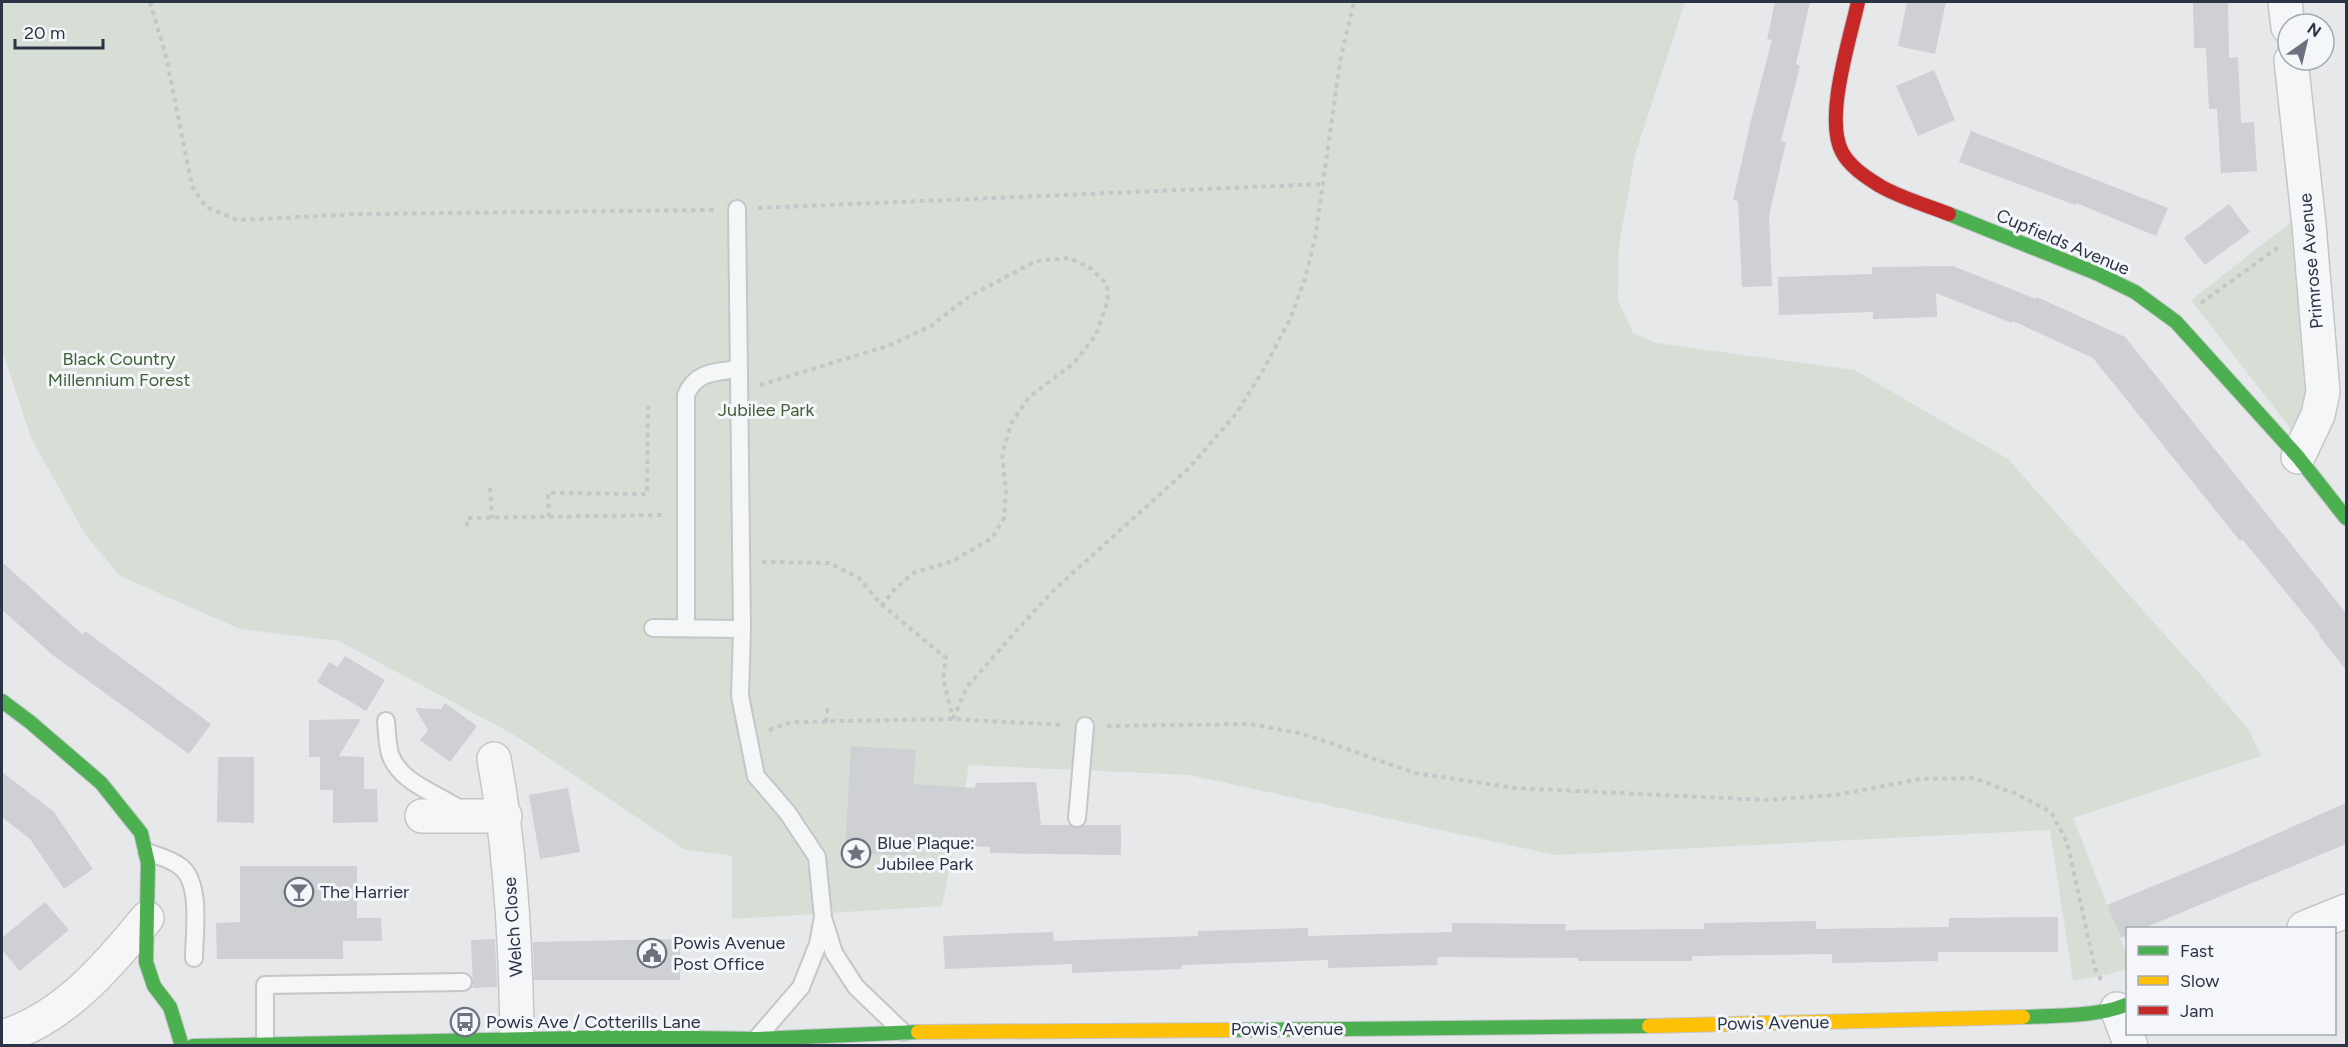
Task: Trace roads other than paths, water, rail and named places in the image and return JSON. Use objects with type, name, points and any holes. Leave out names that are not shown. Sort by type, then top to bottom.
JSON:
[{"type":"street","name":"Cupfields Avenue","points":[[1858,2],[1836,111],[1838,143],[1853,168],[1882,187],[2096,273],[2136,292],[2176,321],[2298,457],[2346,518]]},
{"type":"street","name":"Primrose Avenue","points":[[2292,72],[2309,225],[2323,392],[2318,415],[2298,457]]},
{"type":"street","points":[[2,702],[30,722],[101,783],[141,833],[148,863],[146,962],[154,986],[170,1007],[182,1046]]},
{"type":"street","name":"Welch Close","points":[[494,759],[505,816],[516,959],[517,1038]]},
{"type":"street","points":[[422,816],[505,816]]},
{"type":"street","points":[[2306,927],[2346,911]]},
{"type":"street","points":[[2,1037],[25,1030],[88,984],[147,918]]},
{"type":"street","points":[[2122,1007],[2126,1024]]},
{"type":"street","name":"Powis Avenue","points":[[193,1046],[629,1037],[757,1042],[903,1032],[1561,1028],[2052,1016],[2122,1007]]},
{"type":"lane","points":[[736,209],[742,629],[740,696],[747,739],[756,776],[787,812],[817,857],[823,917],[834,953],[856,987],[903,1032]]},
{"type":"lane","points":[[686,628],[686,394],[690,384],[706,373],[739,369]]},
{"type":"lane","points":[[653,628],[742,629]]},
{"type":"lane","points":[[386,721],[391,756],[397,767],[411,780],[470,816]]},
{"type":"lane","points":[[1077,819],[1085,726]]},
{"type":"lane","points":[[147,852],[183,868],[191,878],[195,893],[194,958]]},
{"type":"lane","points":[[757,1042],[801,987],[818,944],[823,917]]},
{"type":"lane","points":[[265,1044],[265,985],[463,982]]},
{"type":"place","name":"Blue Plaque: Jubilee Park","points":[[856,853]]},
{"type":"place","name":"The Harrier","points":[[299,892]]},
{"type":"place","name":"Powis Avenue Post Office","points":[[652,953]]},
{"type":"place","name":"Powis Ave / Cotterills Lane","points":[[465,1022]]},
{"type":"park label","name":"Black Country Millennium Forest","points":[[119,370]]},
{"type":"park label","name":"Jubilee Park","points":[[766,410]]}]
